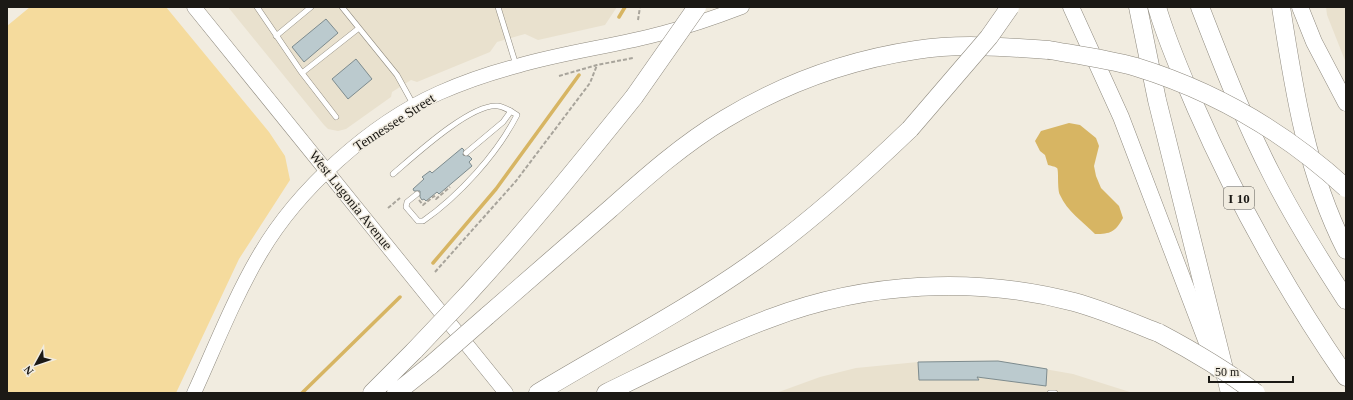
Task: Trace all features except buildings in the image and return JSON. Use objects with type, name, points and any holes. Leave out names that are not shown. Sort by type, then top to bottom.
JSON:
[{"type":"highway","points":[[372,393],[468,295],[562,188],[634,97],[697,7]]},
{"type":"highway","points":[[538,393],[695,300],[756,261],[792,235],[866,171],[910,129],[989,37],[1010,7]]},
{"type":"highway","points":[[1138,7],[1158,100],[1230,393]]},
{"type":"highway","name":"I 10","points":[[1157,7],[1179,68],[1214,149],[1252,225],[1305,315],[1346,377]]},
{"type":"highway","points":[[1200,7],[1233,90],[1273,177],[1321,262],[1346,300]]},
{"type":"highway","points":[[1281,7],[1302,128],[1319,189],[1346,250]]},
{"type":"highway","points":[[396,393],[431,365],[682,149],[724,120],[774,93],[836,69],[917,50],[960,46],[1002,46],[1049,50],[1135,67],[1178,82],[1224,103],[1262,124],[1298,148],[1346,188]]},
{"type":"highway","points":[[606,393],[719,338],[771,317],[827,300],[878,290],[932,286],[1003,289],[1073,302],[1114,315],[1196,352],[1233,375],[1256,393]]},
{"type":"main road","name":"Tennessee Street","points":[[194,393],[249,274],[261,252],[288,214],[327,170],[352,148],[414,107],[437,94],[457,86],[516,66],[662,33],[742,7]]},
{"type":"main road","points":[[1071,7],[1121,117],[1227,393]]},
{"type":"main road","points":[[1300,7],[1314,42],[1346,103]]},
{"type":"main road","name":"West Lugonia Avenue","points":[[198,8],[506,393]]},
{"type":"lane","points":[[257,7],[302,73],[336,117]]},
{"type":"lane","points":[[276,36],[311,7]]},
{"type":"lane","points":[[342,7],[397,75],[414,107]]},
{"type":"lane","points":[[498,7],[516,66]]},
{"type":"lane","points":[[302,73],[359,28]]},
{"type":"lane","points":[[393,174],[462,118],[497,106],[517,115],[511,128],[471,180],[423,221],[418,221],[406,206],[406,202],[416,194]]},
{"type":"lane","points":[[466,153],[503,122],[511,112]]},
{"type":"lane","points":[[1050,393],[1055,393]]},
{"type":"path","points":[[638,20],[640,7]]},
{"type":"path","points":[[559,76],[597,65],[633,58]]},
{"type":"path","points":[[435,272],[516,181],[590,83],[597,65]]},
{"type":"path","points":[[388,208],[410,189],[416,194],[423,205],[434,196],[436,199],[453,184]]},
{"type":"shaded area","points":[[30,7],[166,7],[269,132],[285,156],[290,180],[239,259],[176,393],[7,393],[7,26]]},
{"type":"shaded area","points":[[228,7],[617,7],[605,25],[538,40],[525,34],[497,42],[490,52],[417,82],[411,80],[392,92],[391,97],[346,129],[338,131],[328,129],[324,125]]},
{"type":"shaded area","points":[[1326,7],[1346,7],[1346,63],[1327,15]]},
{"type":"shaded area","points":[[1069,123],[1080,125],[1096,138],[1099,146],[1094,166],[1096,176],[1101,188],[1119,206],[1123,218],[1118,226],[1109,233],[1095,234],[1067,206],[1059,192],[1057,168],[1048,165],[1045,155],[1040,151],[1035,141],[1041,131]]},
{"type":"shaded area","points":[[998,361],[1073,374],[1133,393],[776,393],[820,377],[856,368],[918,362]]},
{"type":"waterway","points":[[619,17],[625,7]]},
{"type":"waterway","points":[[433,263],[496,189],[579,75]]},
{"type":"waterway","points":[[302,393],[400,297]]}]
